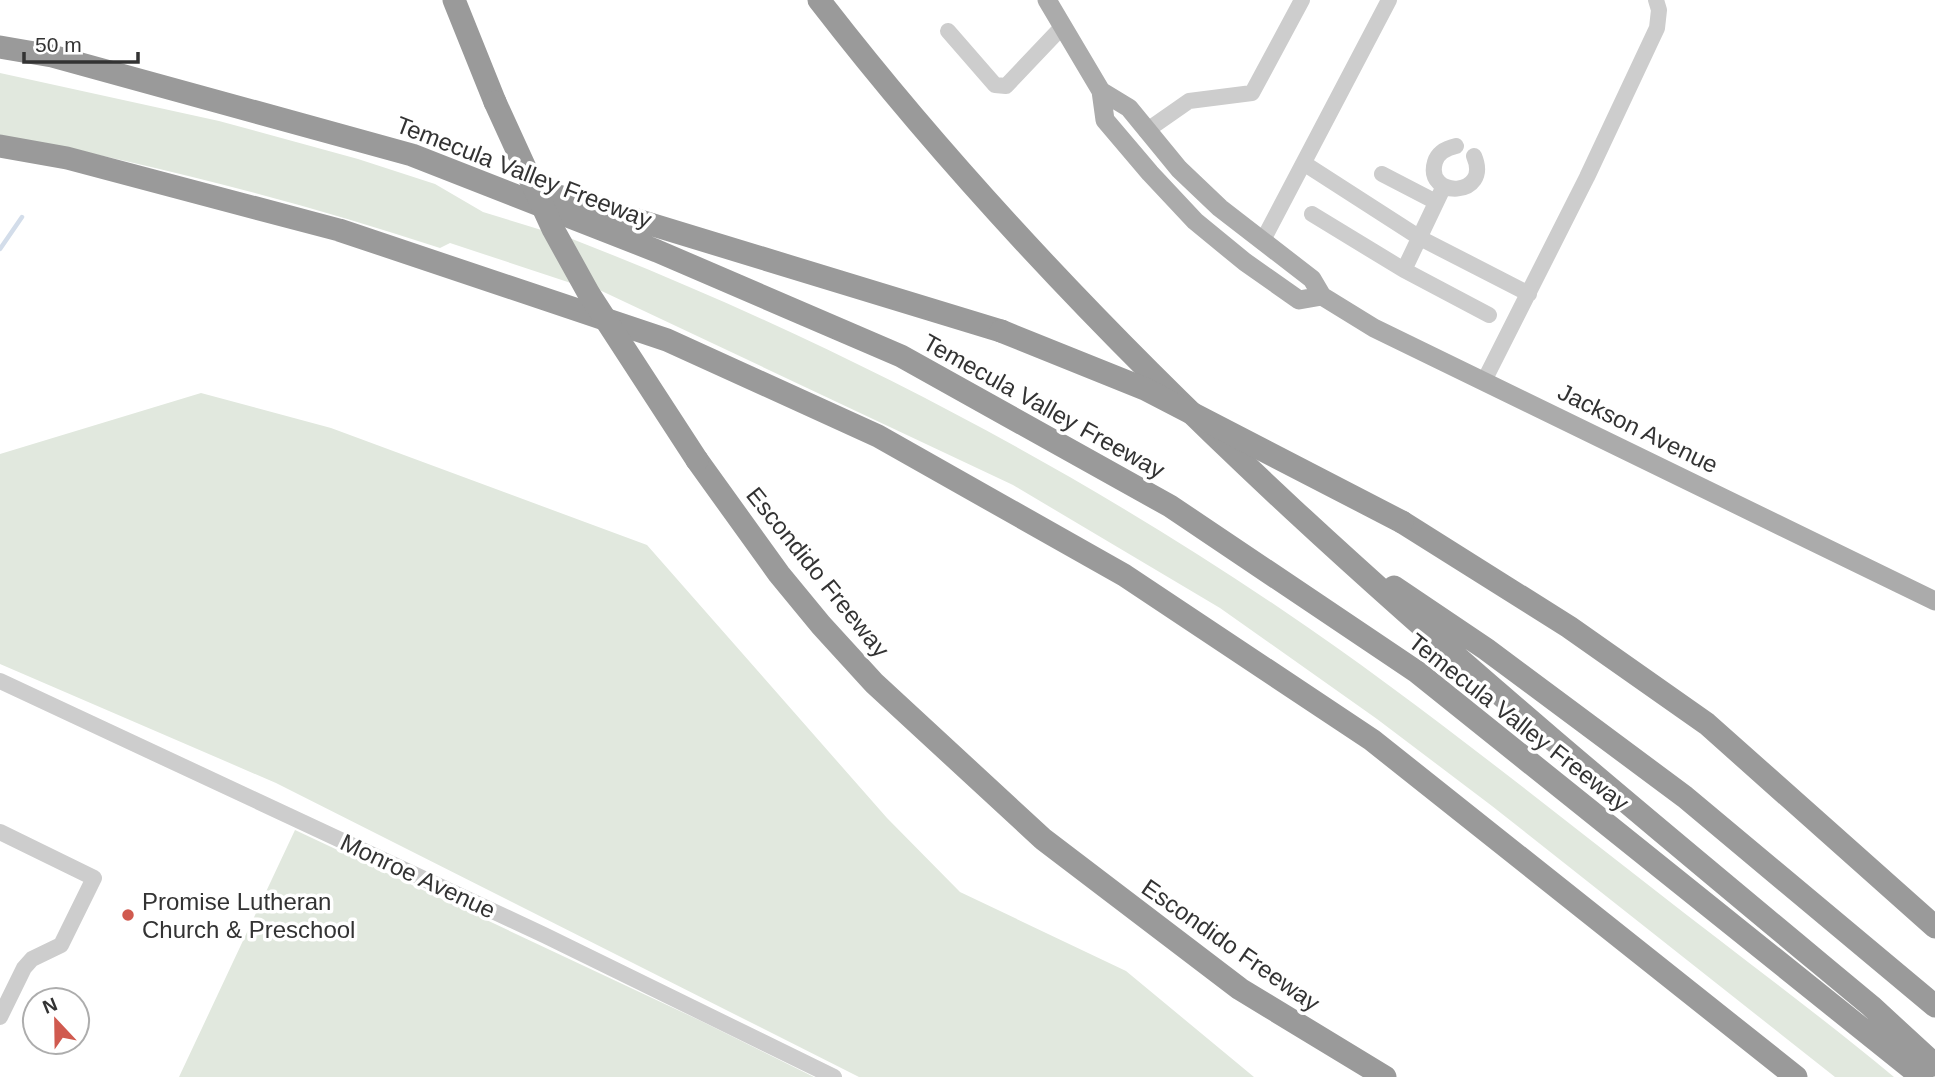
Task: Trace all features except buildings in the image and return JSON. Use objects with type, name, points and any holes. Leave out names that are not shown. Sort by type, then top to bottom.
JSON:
[{"type":"highway","name":"Escondido Freeway","points":[[454,0],[495,102],[554,229],[589,294],[697,460],[779,574],[821,625],[874,683],[1033,830],[1117,898],[1240,989],[1385,1077]]},
{"type":"highway","points":[[819,0],[866,62],[1117,341],[1333,547],[1434,639],[1871,1006],[1935,1065]]},
{"type":"highway","name":"Temecula Valley Freeway","points":[[0,47],[52,56],[412,155],[657,251],[901,356],[1170,506],[1417,672],[1922,1077]]},
{"type":"highway","points":[[0,146],[67,158],[339,230],[667,341],[878,436],[1124,575],[1372,740],[1796,1077]]},
{"type":"highway","points":[[412,155],[622,213],[1001,331],[1145,389],[1402,522],[1569,627],[1707,724],[1935,928]]},
{"type":"highway","points":[[1333,547],[1486,649],[1685,797],[1935,1006]]},
{"type":"main road","name":"Jackson Avenue","points":[[1047,0],[1101,91],[1105,120],[1195,221],[1245,262],[1299,300],[1322,296]]},
{"type":"main road","name":"Jackson Avenue","points":[[1101,91],[1129,108],[1146,131],[1212,201],[1262,243],[1312,279],[1322,296],[1374,328],[1935,601]]},
{"type":"main road","points":[[1130,150],[1153,159],[1236,239],[1248,245],[1262,243]]},
{"type":"street","points":[[1146,131],[1189,101],[1252,93],[1303,0]]},
{"type":"street","points":[[1262,243],[1389,0]]},
{"type":"street","points":[[1484,381],[1657,29],[1659,10],[1656,0]]},
{"type":"street","points":[[948,32],[995,85],[1006,86],[1062,27]]},
{"type":"street","points":[[1457,146],[1443,150],[1435,161],[1435,175],[1444,186],[1457,189],[1471,183],[1477,170],[1474,156]]},
{"type":"street","points":[[1305,164],[1420,238],[1529,293]]},
{"type":"street","points":[[1382,173],[1436,202]]},
{"type":"street","points":[[1404,270],[1444,186]]},
{"type":"street","points":[[1312,214],[1404,270],[1489,315]]},
{"type":"street","name":"Monroe Avenue","points":[[0,681],[544,935],[834,1077]]},
{"type":"street","points":[[0,832],[94,877],[61,945],[32,959],[24,968],[0,1017]]},
{"type":"shaded area","points":[[0,73],[219,121],[358,159],[435,184],[483,212],[548,232],[583,287],[450,243],[440,248],[222,184],[0,135]]},
{"type":"shaded area","points":[[562,235],[749,313],[841,356],[1021,450],[1196,553],[1329,642],[1424,711],[1894,1077],[1835,1077],[1492,806],[1377,719],[1220,608],[1013,485],[591,286]]},
{"type":"shaded area","points":[[201,393],[331,428],[647,545],[887,818],[960,892],[1126,971],[1254,1077],[859,1077],[276,783],[0,664],[0,454]]},
{"type":"shaded area","points":[[295,830],[699,1020],[814,1077],[179,1077]]},
{"type":"waterway","points":[[0,249],[22,217]]},
{"type":"place","name":"Promise Lutheran Church & Preschool","points":[[128,915]]}]
